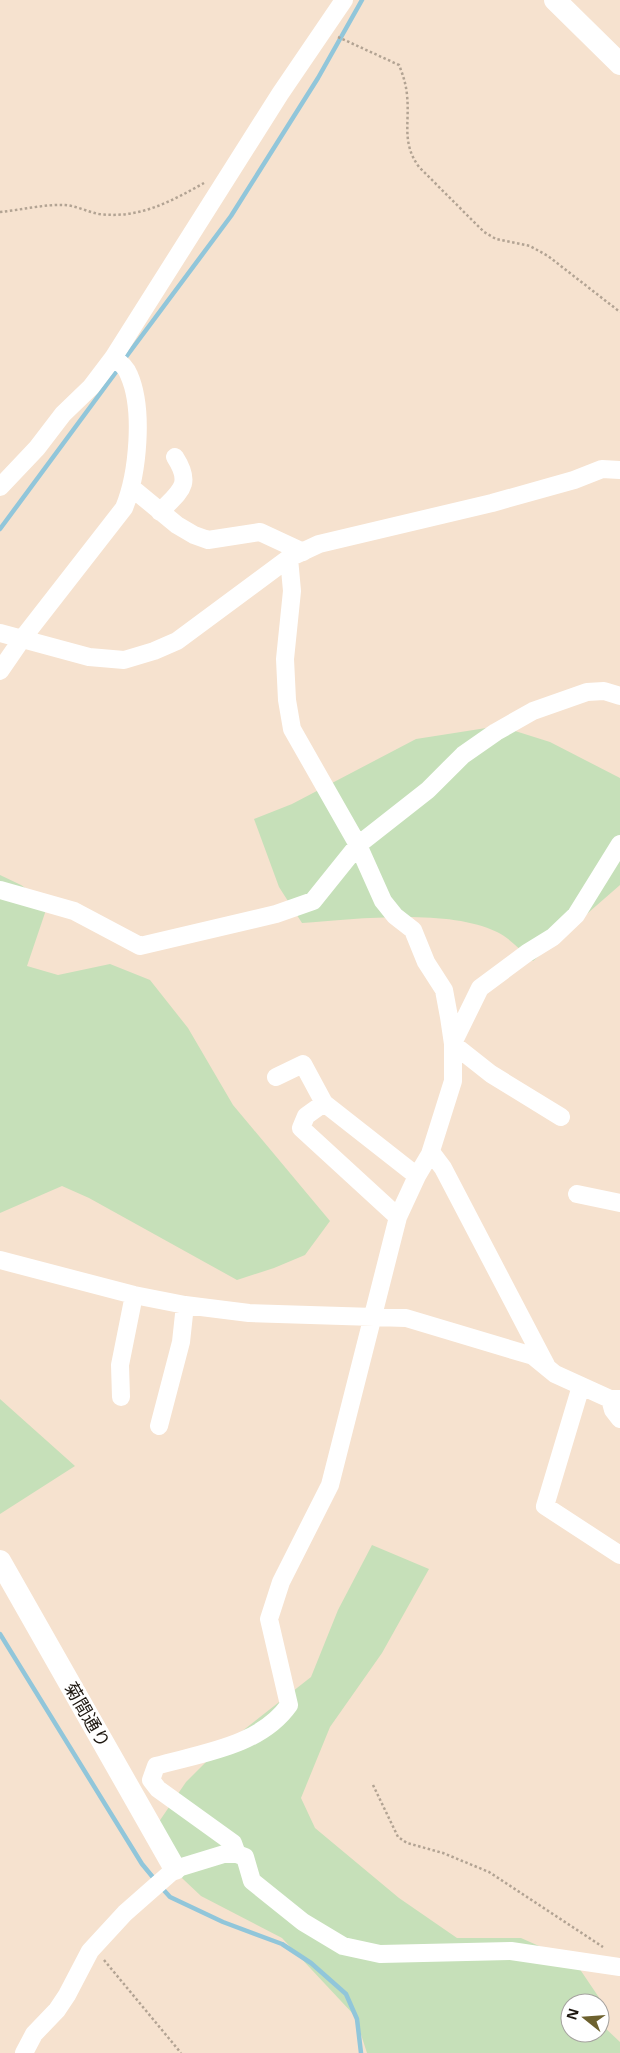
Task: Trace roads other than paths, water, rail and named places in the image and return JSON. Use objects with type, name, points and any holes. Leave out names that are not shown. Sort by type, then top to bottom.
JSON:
[{"type":"street","points":[[0,487],[37,448],[63,414],[91,387],[113,358],[322,31],[344,0]]},
{"type":"street","points":[[555,0],[620,64]]},
{"type":"street","points":[[0,671],[22,638],[124,508],[132,488],[137,425],[135,394],[129,374],[113,358]]},
{"type":"street","points":[[160,512],[184,483],[184,471],[175,457]]},
{"type":"street","points":[[0,633],[89,658],[124,660],[177,642],[296,555],[319,544],[352,534],[501,500],[574,480],[602,469],[620,470]]},
{"type":"street","points":[[132,488],[176,525],[208,540],[260,532],[296,555]]},
{"type":"street","points":[[237,1854],[232,1843],[158,1789],[152,1780],[156,1766],[252,1737],[279,1720],[289,1705],[269,1619],[281,1582],[330,1484],[371,1316],[398,1217],[417,1176],[431,1152],[453,1081],[453,1044],[444,990],[426,962],[413,930],[395,916],[383,901],[358,845],[292,729],[287,700],[285,659],[296,555]]},
{"type":"street","points":[[0,890],[74,911],[140,946],[276,914],[313,901],[358,845],[428,790],[463,756],[496,732],[526,715],[587,692],[604,691],[620,696]]},
{"type":"street","points":[[453,1044],[480,988],[527,953],[553,938],[576,915],[620,844]]},
{"type":"street","points":[[453,1044],[491,1074],[561,1117]]},
{"type":"street","points":[[276,1077],[303,1064],[324,1102],[417,1176]]},
{"type":"street","points":[[324,1102],[306,1116],[301,1128],[398,1217]]},
{"type":"street","points":[[431,1152],[442,1168],[547,1368]]},
{"type":"street","points":[[577,1194],[620,1203]]},
{"type":"street","points":[[0,1260],[134,1295],[185,1305],[249,1313],[371,1316],[416,1321],[533,1356],[555,1374],[615,1399],[613,1410],[620,1419]]},
{"type":"street","points":[[121,1397],[120,1365],[134,1295]]},
{"type":"street","points":[[159,1426],[181,1342],[185,1305]]},
{"type":"street","points":[[581,1386],[545,1506],[620,1555]]},
{"type":"street","name":"菊間通り","points":[[0,1561],[6,1585],[174,1870]]},
{"type":"street","points":[[24,2053],[34,2034],[57,2010],[67,1995],[93,1947],[124,1913],[174,1870],[224,1854],[237,1854],[245,1857],[252,1881],[303,1922],[343,1946],[380,1954],[421,1955],[511,1951],[620,1967]]},
{"type":"waterway","points":[[123,361],[231,216],[318,78],[362,0]]},
{"type":"waterway","points":[[0,529],[119,368]]},
{"type":"waterway","points":[[0,1634],[142,1864],[156,1881]]},
{"type":"waterway","points":[[161,1887],[170,1897],[223,1922],[282,1944],[311,1963],[346,1994],[357,2019],[361,2053]]}]
